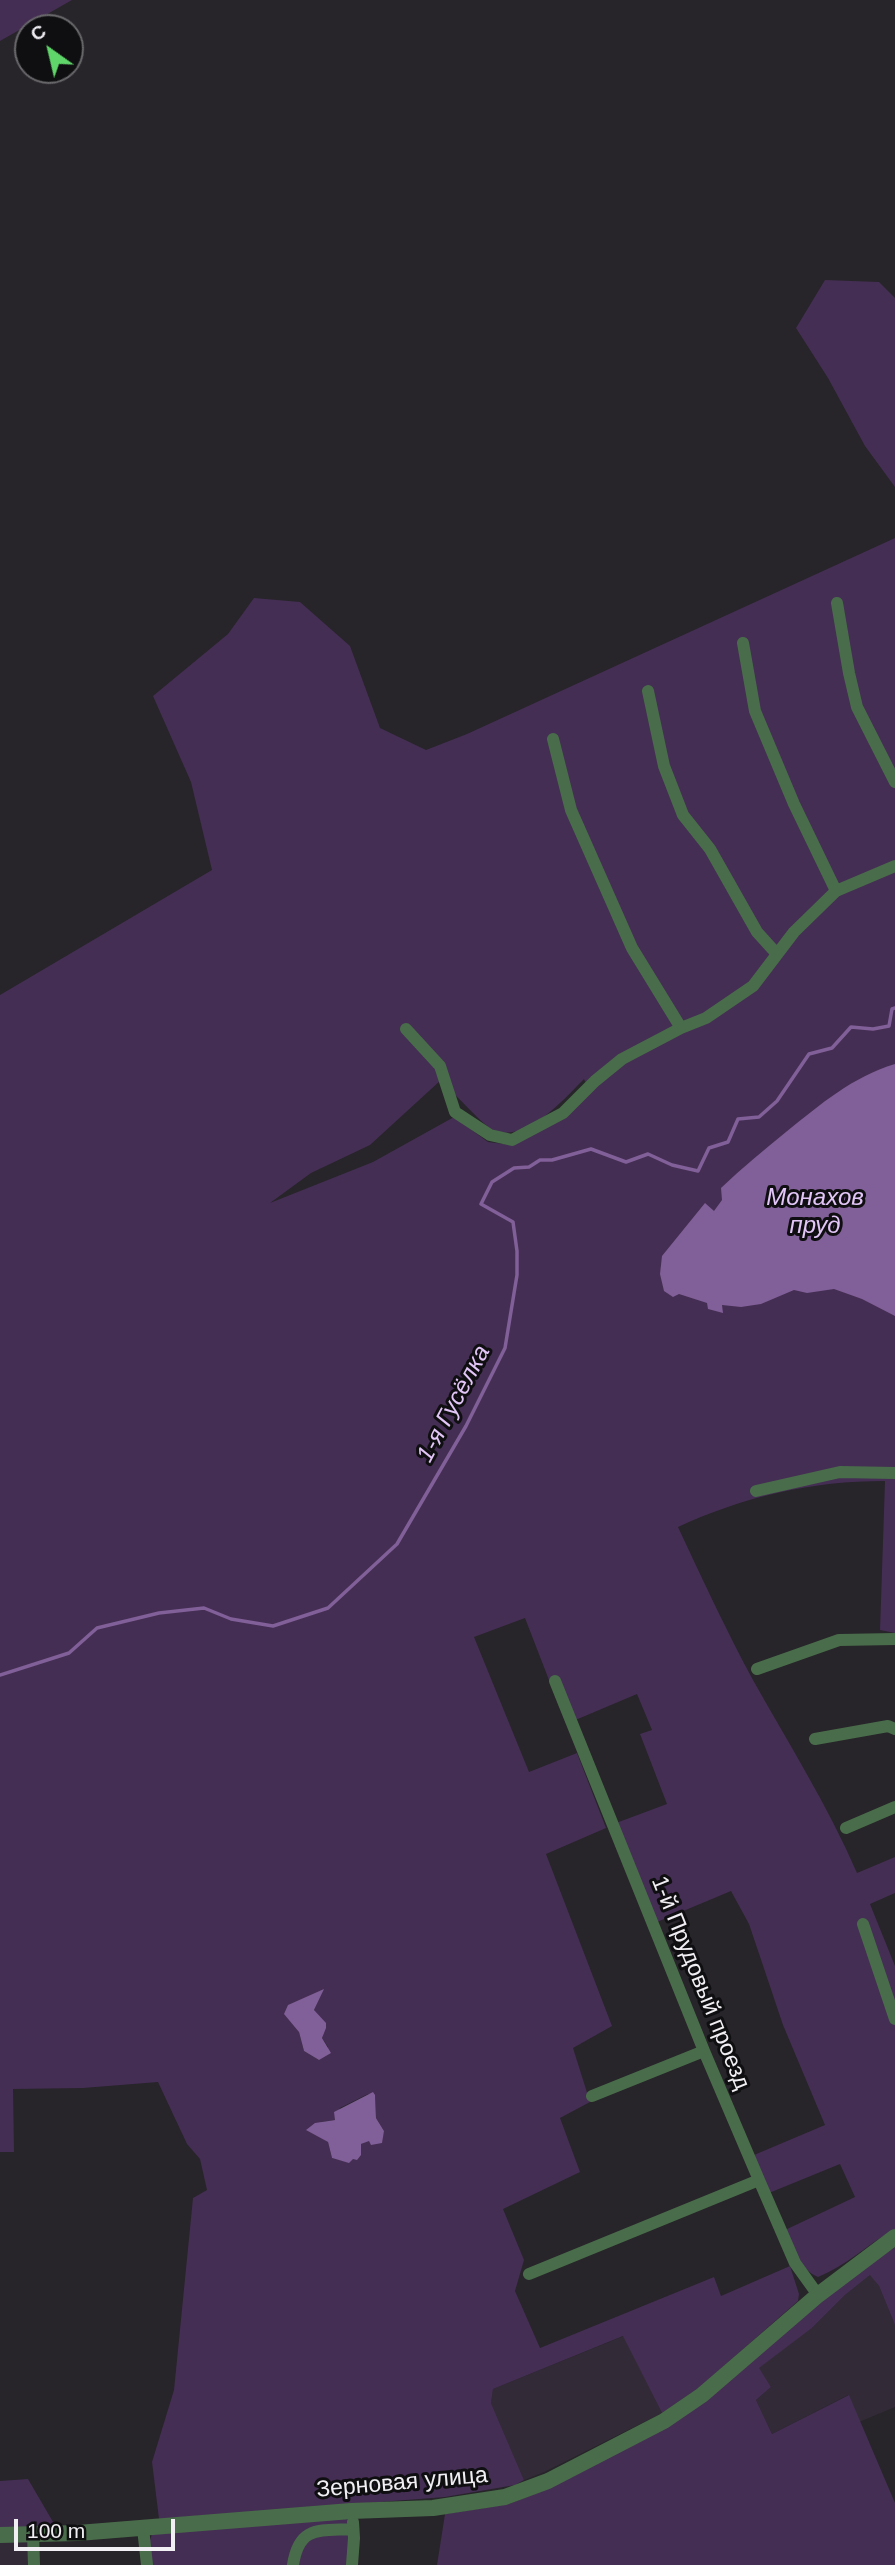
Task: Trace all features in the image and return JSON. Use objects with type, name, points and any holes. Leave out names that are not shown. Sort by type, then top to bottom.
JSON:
[{"type":"street","points":[[837,603],[858,707],[895,782]]},
{"type":"street","points":[[743,643],[755,710],[794,804],[836,891]]},
{"type":"street","points":[[649,691],[664,766],[683,815],[710,849],[757,932],[776,953]]},
{"type":"street","points":[[553,739],[571,810],[632,948],[681,1028]]},
{"type":"street","points":[[406,1029],[440,1066],[455,1112],[490,1135],[512,1140],[563,1113],[622,1059],[706,1018],[753,986],[794,932],[836,891],[895,866]]},
{"type":"street","points":[[755,1491],[840,1472],[895,1473]]},
{"type":"street","points":[[757,1670],[839,1640],[895,1639]]},
{"type":"street","name":"1-й Прудовый проезд","points":[[555,1681],[759,2180],[795,2263],[818,2295]]},
{"type":"street","points":[[815,1739],[888,1726],[895,1729]]},
{"type":"street","points":[[846,1828],[895,1807]]},
{"type":"street","points":[[863,1924],[895,2019]]},
{"type":"street","points":[[592,2096],[704,2051]]},
{"type":"street","points":[[529,2274],[759,2180]]},
{"type":"street","name":"Зерновая улица","points":[[0,2535],[78,2533],[445,2506],[505,2497],[548,2481],[664,2421],[702,2395],[818,2295],[895,2237]]},
{"type":"street","points":[[352,2511],[352,2565]]},
{"type":"street","points":[[143,2528],[146,2565]]},
{"type":"street","points":[[293,2565],[299,2542],[305,2535],[314,2531],[354,2529]]},
{"type":"street","points":[[33,2533],[34,2565]]},
{"type":"shaded area","points":[[0,0],[72,0],[47,14],[14,14],[14,33],[0,41]]},
{"type":"shaded area","points":[[825,280],[879,282],[895,298],[895,487],[865,446],[828,378],[796,328]]},
{"type":"shaded area","points":[[895,538],[895,1633],[880,1630],[885,1481],[831,1484],[779,1492],[703,1516],[678,1527],[743,1661],[821,1799],[857,1873],[895,1857],[895,1893],[870,1904],[895,1966],[895,2229],[818,2277],[806,2269],[794,2251],[785,2230],[855,2197],[840,2164],[769,2193],[754,2155],[825,2125],[783,2025],[749,1924],[731,1891],[657,1922],[616,1823],[667,1804],[640,1734],[652,1730],[637,1694],[566,1724],[525,1618],[474,1637],[529,1772],[577,1753],[606,1828],[546,1854],[612,2026],[573,2048],[590,2102],[560,2118],[580,2172],[503,2209],[524,2260],[515,2291],[540,2348],[714,2277],[721,2296],[790,2266],[799,2294],[798,2301],[700,2387],[662,2413],[623,2336],[493,2389],[491,2403],[524,2480],[515,2485],[445,2497],[159,2519],[152,2462],[174,2390],[193,2198],[207,2190],[200,2159],[187,2144],[158,2082],[83,2088],[13,2089],[14,2152],[0,2152],[0,995],[212,870],[191,782],[153,696],[228,634],[254,598],[300,602],[350,646],[380,728],[426,750],[467,734]],"holes":[[[584,1079],[590,1092],[511,1145],[488,1142],[454,1117],[373,1162],[270,1203],[311,1173],[370,1145],[441,1080],[489,1127],[506,1133],[518,1131],[543,1117]],[[323,1990],[314,2010],[323,2033],[322,2038],[328,2047],[319,2060],[304,2051],[299,2032],[311,1996]],[[368,2094],[375,2096],[376,2118],[384,2131],[361,2144],[343,2161],[332,2158],[328,2142],[319,2136],[322,2122],[335,2120],[340,2108]]]},
{"type":"shaded area","points":[[895,2247],[895,2325],[879,2286],[870,2275],[845,2295],[812,2328],[759,2368],[771,2387],[756,2400],[772,2434],[849,2395],[895,2503],[895,2565],[437,2565],[445,2514],[509,2504],[550,2488],[668,2426],[822,2299]]},
{"type":"shaded area","points":[[871,2274],[879,2286],[895,2325],[895,2407],[859,2422],[848,2395],[772,2434],[756,2400],[771,2387],[758,2368],[812,2328]]},
{"type":"shaded area","points":[[624,2336],[662,2413],[524,2480],[491,2403],[493,2389]]},
{"type":"shaded area","points":[[28,2479],[56,2527],[0,2529],[0,2481]]},
{"type":"shaded area","points":[[343,2517],[358,2526],[358,2565],[142,2565],[152,2534]]},
{"type":"shaded area","points":[[0,2540],[28,2541],[30,2565],[0,2565]]},
{"type":"water","name":"Монахов пруд","points":[[895,1064],[895,1316],[862,1299],[834,1289],[807,1293],[794,1290],[761,1304],[741,1307],[722,1305],[723,1313],[708,1309],[707,1303],[679,1294],[673,1297],[664,1291],[660,1274],[662,1256],[705,1203],[714,1211],[722,1200],[721,1188],[786,1132],[851,1084]]},
{"type":"water","points":[[324,1989],[314,2010],[326,2023],[322,2038],[331,2053],[319,2060],[304,2051],[299,2032],[284,2014],[288,2005]]},
{"type":"water","points":[[373,2092],[376,2118],[384,2131],[382,2143],[371,2145],[369,2141],[361,2144],[361,2155],[349,2163],[332,2158],[328,2142],[306,2130],[315,2123],[335,2120],[334,2112]]},
{"type":"waterway","name":"1-я Гусёлка","points":[[0,1675],[69,1653],[97,1628],[159,1613],[204,1608],[231,1619],[273,1626],[328,1608],[397,1544],[466,1426],[505,1348],[517,1275],[517,1251],[513,1222],[481,1204],[492,1182],[514,1168],[529,1167],[540,1160],[552,1160],[591,1149],[626,1162],[648,1154],[672,1165],[698,1171],[709,1148],[728,1142],[738,1119],[759,1117],[777,1101],[809,1054],[832,1048],[851,1027],[873,1029],[889,1026],[892,1009],[895,1008]]}]
